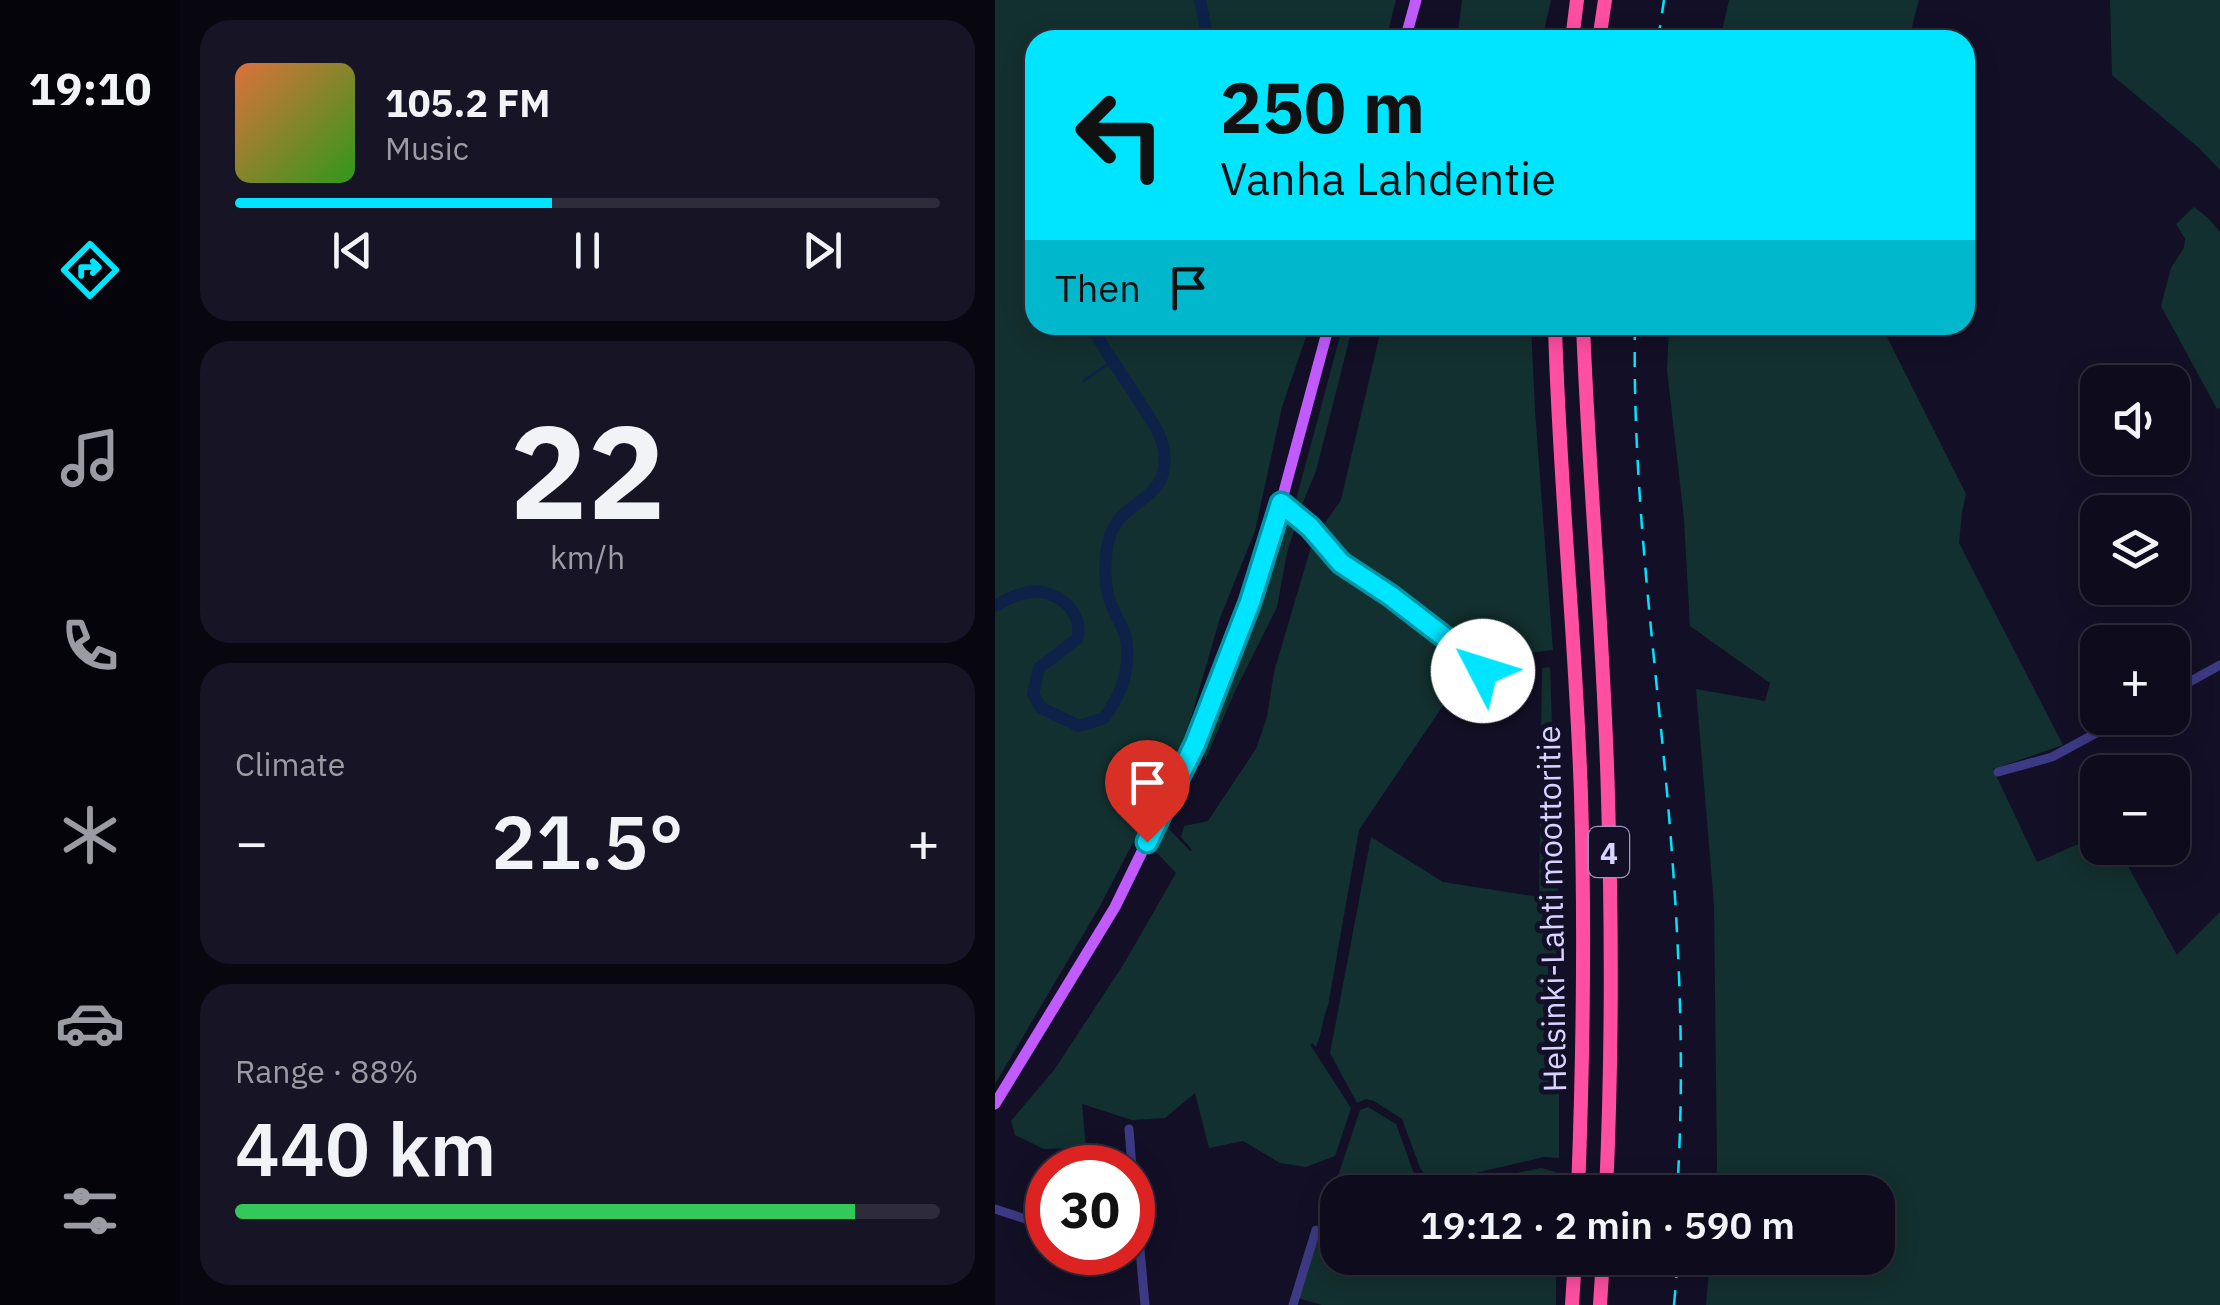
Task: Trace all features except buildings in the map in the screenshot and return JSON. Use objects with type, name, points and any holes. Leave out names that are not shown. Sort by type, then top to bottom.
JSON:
[{"type":"highway","points":[[1573,30],[1577,0]]},
{"type":"highway","points":[[1600,30],[1605,0]]},
{"type":"highway","name":"Helsinki-Lahti moottoritie","points":[[1555,335],[1581,796],[1583,964],[1578,1175]]},
{"type":"highway","name":"Helsinki-Lahti moottoritie","points":[[1584,335],[1608,795],[1611,964],[1607,1175]]},
{"type":"highway","points":[[1572,1305],[1574,1275]]},
{"type":"highway","points":[[1600,1305],[1602,1275]]},
{"type":"main road","points":[[1408,30],[1416,0]]},
{"type":"main road","points":[[995,1104],[1115,907],[1195,744],[1250,602],[1326,335]]},
{"type":"street","points":[[1281,503],[1310,527],[1341,563],[1391,596],[1483,671]]},
{"type":"street","points":[[2190,682],[2220,666]]},
{"type":"street","points":[[1999,772],[2051,757],[2092,735]]},
{"type":"street","points":[[1129,1129],[1130,1145]]},
{"type":"street","points":[[995,1209],[1025,1219]]},
{"type":"street","points":[[1293,1305],[1316,1230]]},
{"type":"street","points":[[1141,1275],[1145,1305]]},
{"type":"green space","points":[[995,0],[1396,0],[1388,30],[1025,30],[1025,335],[1307,335],[1282,407],[1255,531],[1220,618],[1186,735],[1149,808],[1190,851],[1181,837],[1184,826],[1208,821],[1256,749],[1313,540],[1341,500],[1380,335],[1531,335],[1553,650],[1487,658],[1461,679],[1359,830],[1328,1006],[1316,1047],[1312,1043],[1311,1046],[1351,1108],[1335,1156],[1306,1167],[1280,1163],[1243,1141],[1209,1148],[1195,1093],[1165,1118],[1132,1120],[1082,1104],[1086,1145],[1036,1145],[1015,1135],[1011,1121],[1054,1070],[1125,962],[1176,873],[1138,833],[1100,906],[995,1084]]},
{"type":"green space","points":[[1462,0],[1551,0],[1545,30],[1458,30]]},
{"type":"green space","points":[[1729,0],[1919,0],[1911,30],[1722,30]]},
{"type":"green space","points":[[2110,0],[2220,0],[2220,170],[2112,75]]},
{"type":"green space","points":[[2194,207],[2220,232],[2217,409],[2161,306],[2171,268],[2184,248],[2185,239],[2176,224]]},
{"type":"green space","points":[[1340,335],[1350,335],[1316,471],[1287,553],[1277,607],[1205,761],[1203,748],[1261,606],[1296,500]]},
{"type":"green space","points":[[1669,335],[1886,335],[1966,494],[1959,543],[2063,745],[1993,769],[2037,862],[2080,843],[2080,865],[2127,865],[2177,955],[2220,912],[2220,1305],[1706,1305],[1709,1275],[1895,1275],[1895,1175],[1716,1175],[1714,905],[1696,689],[1765,701],[1770,683],[1690,626],[1684,519],[1667,370]]},
{"type":"green space","points":[[1550,667],[1559,927],[1559,1158],[1544,1157],[1466,1175],[1426,1175],[1402,1119],[1374,1101],[1357,1103],[1330,1053],[1371,837],[1443,882],[1539,897],[1542,668]]},
{"type":"green space","points":[[1368,1107],[1396,1124],[1416,1175],[1338,1175],[1360,1110]]},
{"type":"green space","points":[[1541,1168],[1556,1175],[1507,1175]]},
{"type":"green space","points":[[1320,1229],[1320,1275],[1556,1275],[1556,1305],[1322,1305],[1298,1298]]},
{"type":"waterway","points":[[1200,0],[1206,30]]},
{"type":"waterway","points":[[995,606],[1036,591],[1050,594],[1070,608],[1078,623],[1077,639],[1039,668],[1033,694],[1041,708],[1079,726],[1104,718],[1120,691],[1127,660],[1125,635],[1107,588],[1108,544],[1116,523],[1160,480],[1164,450],[1153,424],[1097,335]]},
{"type":"waterway","points":[[1083,381],[1113,361]]},
{"type":"railway","points":[[1660,30],[1664,0]]},
{"type":"railway","points":[[1635,335],[1640,497],[1677,935],[1681,1038],[1678,1175]]},
{"type":"railway","points":[[1674,1305],[1677,1275]]},
{"type":"route","points":[[1147,842],[1195,744],[1250,602],[1281,503],[1310,527],[1341,563],[1391,596],[1483,671]]}]
